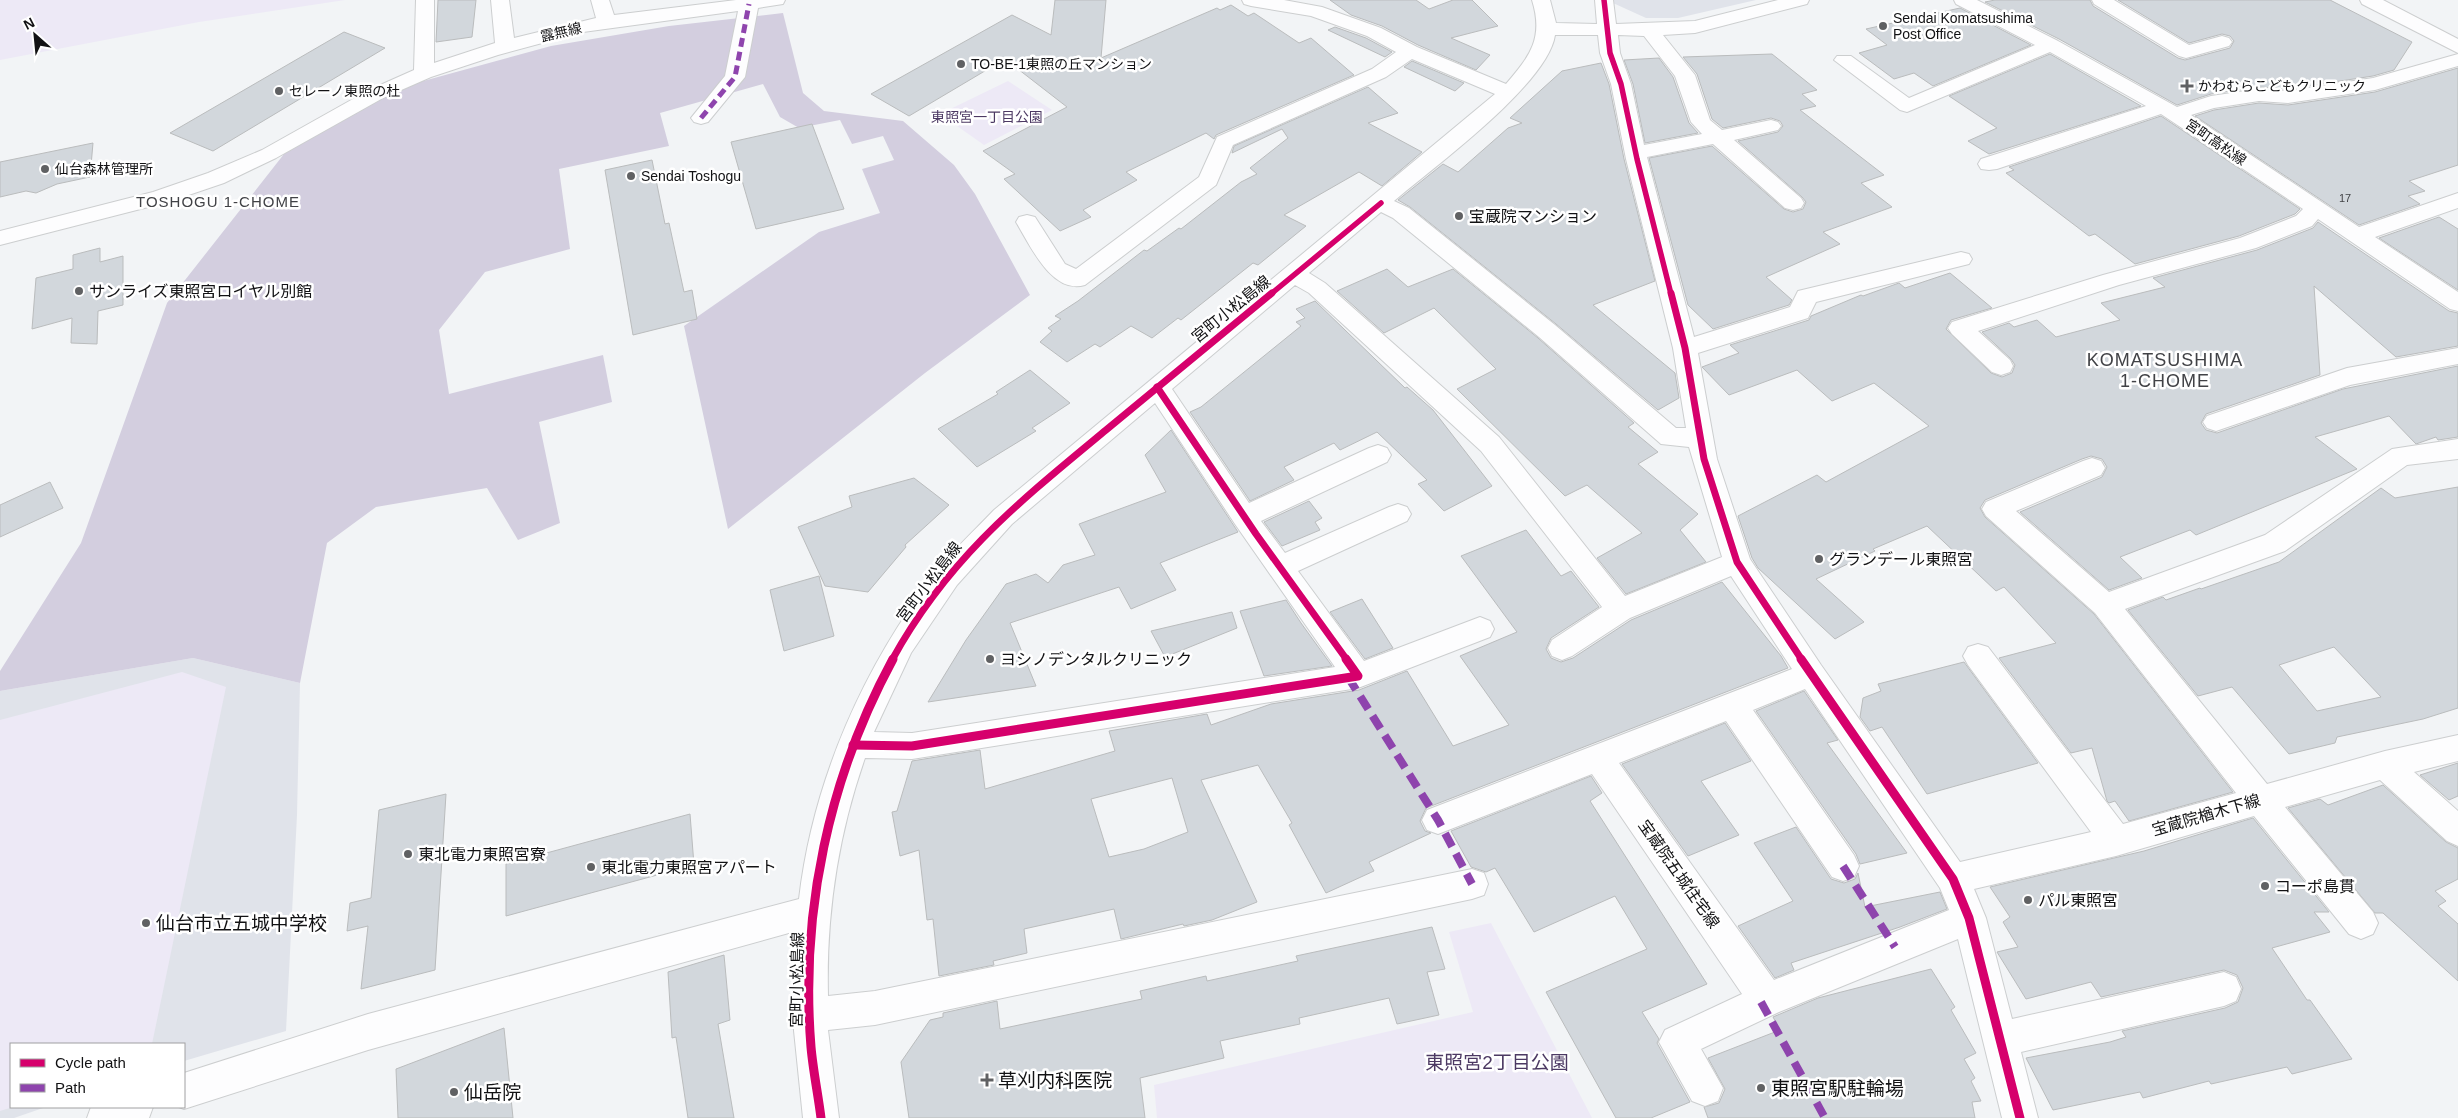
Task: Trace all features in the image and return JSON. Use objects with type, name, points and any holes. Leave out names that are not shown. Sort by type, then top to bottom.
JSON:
[{"type":"street","points":[[424,0],[424,73]]},
{"type":"street","points":[[500,0],[505,45]]},
{"type":"street","points":[[600,0],[606,22]]},
{"type":"street","name":"露無線","points":[[0,238],[160,197],[216,178],[269,154],[376,94],[424,73],[505,45],[606,22],[775,0]]},
{"type":"street","points":[[1251,0],[1315,11],[1374,32],[1410,51],[1510,93]]},
{"type":"street","name":"宮町小松島線","points":[[821,1118],[808,1014],[812,910],[821,854],[840,780],[853,745],[873,696],[901,642],[948,575],[976,543],[1003,517],[1157,387],[1382,203],[1510,93],[1541,54],[1547,29],[1541,0]]},
{"type":"street","points":[[1604,0],[1609,30],[1610,52],[1621,84],[1636,153],[1685,348],[1704,459],[1737,562],[1811,674],[1953,879],[1969,918],[2020,1118]]},
{"type":"street","points":[[1547,29],[1649,30],[1695,26],[1800,0]]},
{"type":"street","name":"宮町高松線","points":[[1963,0],[2051,45],[2169,110],[2458,303]]},
{"type":"street","points":[[2101,0],[2186,52],[2222,42]]},
{"type":"street","points":[[2369,0],[2458,47]]},
{"type":"street","points":[[701,118],[735,77],[749,4]]},
{"type":"street","points":[[1649,30],[1685,75],[1701,122],[1793,203]]},
{"type":"street","points":[[1844,60],[1907,106],[2051,45]]},
{"type":"street","points":[[1027,222],[1057,269],[1077,280],[1208,180],[1224,141],[1380,73],[1410,51]]},
{"type":"street","points":[[1989,164],[2169,110],[2259,95],[2288,97],[2375,84],[2458,60]]},
{"type":"street","points":[[1636,153],[1772,126]]},
{"type":"street","points":[[2358,235],[2458,200]]},
{"type":"street","points":[[1382,203],[1401,213],[1539,325],[1670,437],[1700,438]]},
{"type":"street","points":[[2001,366],[1960,328],[2111,280],[2248,243],[2304,221],[2316,208]]},
{"type":"street","points":[[1685,348],[1800,312],[1806,297],[1961,259]]},
{"type":"street","points":[[1295,275],[1317,288],[1490,444],[1620,610]]},
{"type":"street","points":[[2216,422],[2348,377],[2458,356]]},
{"type":"street","points":[[1157,387],[1244,517],[1358,676]]},
{"type":"street","points":[[2105,605],[2274,543],[2402,456],[2458,449]]},
{"type":"street","points":[[1244,517],[1378,455]]},
{"type":"street","points":[[2092,468],[1995,509],[2105,605],[2260,800],[2361,923]]},
{"type":"street","points":[[1279,566],[1398,514]]},
{"type":"street","points":[[1562,648],[1620,610],[1737,562]]},
{"type":"street","points":[[853,745],[912,746],[1358,676],[1480,629]]},
{"type":"street","points":[[1978,656],[2116,841]]},
{"type":"street","points":[[1438,820],[1811,674]]},
{"type":"street","points":[[1732,705],[1843,866]]},
{"type":"street","name":"宝蔵院楢木下線","points":[[1953,879],[2116,841],[2384,765],[2458,748]]},
{"type":"street","name":"宝蔵院五城住宅線","points":[[1598,758],[1764,1001]]},
{"type":"street","points":[[2384,765],[2458,831]]},
{"type":"street","points":[[808,1014],[875,1008],[1472,884]]},
{"type":"street","points":[[185,1091],[368,1032],[812,910]]},
{"type":"street","points":[[1705,1088],[1677,1042],[1764,1001],[1969,918]]},
{"type":"street","points":[[1999,1040],[2224,989]]},
{"type":"street","points":[[105,1118],[132,1108]]},
{"type":"shaded area","points":[[1612,0],[1756,0],[1678,18],[1646,18],[1613,3]]},
{"type":"shaded area","points":[[783,13],[803,93],[824,111],[903,121],[954,165],[975,194],[1030,295],[925,373],[728,529],[684,326],[819,232],[880,213],[862,169],[894,160],[883,136],[852,144],[840,120],[799,128],[780,117],[763,84],[660,113],[669,146],[559,169],[570,249],[485,272],[439,330],[449,394],[603,355],[612,402],[539,422],[560,523],[518,540],[487,488],[376,507],[327,543],[300,683],[193,658],[0,691],[0,671],[81,543],[167,303],[284,154],[357,108],[416,83],[551,46],[669,26]]},
{"type":"shaded area","name":"仙台市立五城中学校","points":[[193,658],[300,683],[297,815],[286,1031],[185,1061],[185,1043],[10,1043],[10,1108],[43,1108],[14,1118],[0,1118],[0,691]]},
{"type":"green space","points":[[0,0],[345,0],[199,22],[0,60]]},
{"type":"green space","name":"東照宮一丁目公園","points":[[1008,81],[1052,110],[984,145],[940,114]]},
{"type":"green space","name":"仙台市立五城中学校","points":[[182,672],[226,687],[152,1043],[10,1043],[10,1108],[0,1111],[0,720]]},
{"type":"green space","name":"東照宮2丁目公園","points":[[1491,923],[1592,1118],[1157,1118],[1154,1085],[1473,1012],[1449,932]]},
{"type":"building","points":[[438,0],[476,0],[472,37],[436,42]]},
{"type":"building","points":[[1055,0],[1106,0],[1101,58],[1217,8],[1220,10],[1231,5],[1248,16],[1254,13],[1299,43],[1311,38],[1354,75],[1216,135],[1214,139],[1206,133],[1126,172],[1137,180],[1083,210],[1091,217],[1060,231],[1004,179],[1015,174],[983,151],[1067,107],[1005,59],[909,116],[871,94],[1012,15],[1051,35]]},
{"type":"building","points":[[1330,0],[1416,0],[1429,9],[1453,0],[1472,0],[1498,26],[1451,38],[1490,55],[1476,70],[1418,45],[1382,26],[1351,15]]},
{"type":"building","points":[[1995,0],[2090,0],[2093,6],[2178,58],[2185,60],[2230,48],[2234,41],[2230,36],[2222,34],[2189,43],[2118,0],[2330,0],[2412,42],[2394,70],[2373,76],[2288,89],[2259,87],[2211,94],[2177,105],[2059,39],[1985,2]]},
{"type":"building","points":[[1960,8],[2031,45],[1933,86],[1914,73],[1894,79],[1859,53],[1887,45],[1866,29]]},
{"type":"building","points":[[1335,27],[1366,38],[1392,52],[1385,57],[1328,30]]},
{"type":"building","name":"セレーノ東照の杜","points":[[344,32],[385,48],[213,151],[170,133]]},
{"type":"building","points":[[1772,54],[1817,90],[1802,94],[1816,106],[1800,110],[1884,175],[1861,183],[1892,207],[1823,232],[1840,244],[1766,277],[1792,300],[1789,305],[1713,329],[1688,305],[1649,158],[1712,146],[1784,209],[1793,212],[1803,209],[1806,202],[1802,197],[1738,141],[1778,132],[1783,126],[1780,121],[1771,118],[1723,128],[1712,119],[1697,74],[1683,57]]},
{"type":"building","points":[[2050,54],[2141,106],[1989,154],[1968,141],[1997,128],[1949,96]]},
{"type":"building","points":[[1659,58],[1673,77],[1689,123],[1698,133],[1645,143],[1633,84],[1624,60]]},
{"type":"building","points":[[1412,61],[1464,83],[1455,91],[1404,67]]},
{"type":"building","points":[[1601,63],[1609,84],[1624,159],[1655,281],[1593,305],[1675,373],[1679,398],[1658,410],[1556,324],[1410,207],[1398,200],[1443,164],[1458,172],[1508,128],[1522,123],[1510,118],[1562,71]]},
{"type":"building","points":[[2458,68],[2458,165],[2409,181],[2425,191],[2408,196],[2420,204],[2359,225],[2195,116],[2214,110],[2259,103],[2288,105],[2375,92]]},
{"type":"building","points":[[1368,87],[1398,113],[1368,123],[1422,152],[1382,186],[1359,172],[1284,215],[1306,226],[1258,265],[1253,263],[1181,320],[1178,318],[1152,338],[1131,326],[1100,347],[1095,344],[1067,362],[1040,342],[1052,331],[1048,328],[1061,319],[1055,316],[1078,301],[1144,250],[1147,251],[1179,228],[1181,229],[1241,182],[1257,174],[1250,168],[1288,138],[1282,129],[1232,153],[1234,146]]},
{"type":"building","points":[[2161,116],[2300,209],[2295,214],[2239,236],[2135,264],[2095,234],[2089,236],[2006,173],[2014,170],[2009,167]]},
{"type":"building","points":[[812,124],[844,209],[756,229],[731,142]]},
{"type":"building","name":"仙台森林管理所","points":[[93,143],[90,177],[57,184],[36,193],[26,191],[0,197],[0,162]]},
{"type":"building","points":[[652,160],[665,224],[669,223],[684,292],[692,290],[697,319],[633,335],[605,170]]},
{"type":"building","points":[[2439,217],[2458,229],[2458,290],[2379,238]]},
{"type":"building","points":[[2318,222],[2449,311],[2458,313],[2458,346],[2396,357],[2314,286],[2320,375],[2206,414],[2201,423],[2206,430],[2217,433],[2343,389],[2458,366],[2458,437],[2438,440],[2436,437],[2416,444],[2389,416],[2315,437],[2357,469],[2196,535],[2190,530],[2120,557],[2142,578],[2109,590],[2020,512],[2102,477],[2107,467],[2102,459],[2091,456],[2082,459],[1985,500],[1980,508],[1985,517],[2094,614],[2233,792],[2129,821],[2115,801],[2109,803],[2107,801],[2092,748],[2071,753],[1999,658],[2056,643],[2004,587],[1996,591],[1927,526],[1873,549],[1875,551],[1816,579],[1864,622],[1835,639],[1758,568],[1752,558],[1738,516],[1817,475],[1826,482],[1929,426],[1874,383],[1832,401],[1797,370],[1729,395],[1702,367],[1739,353],[1730,345],[1809,320],[1811,316],[1861,295],[1863,296],[1899,283],[1905,288],[1950,273],[1992,308],[1951,320],[1946,329],[1991,373],[2002,377],[2012,373],[2015,365],[1982,332],[2009,323],[2014,327],[2037,320],[2056,337],[2120,320],[2101,303],[2165,287],[2153,278],[2257,250],[2313,228]]},
{"type":"building","name":"サンライズ東照宮ロイヤル別館","points":[[100,248],[100,262],[123,256],[123,305],[98,311],[97,344],[71,343],[72,318],[32,329],[36,278],[73,269],[73,255]]},
{"type":"building","points":[[1387,269],[1408,287],[1453,269],[1538,338],[1634,423],[1628,427],[1658,452],[1638,464],[1698,514],[1680,530],[1706,562],[1626,594],[1597,558],[1642,533],[1587,485],[1565,496],[1457,389],[1496,369],[1434,308],[1384,333],[1337,291]]},
{"type":"building","points":[[1315,301],[1405,388],[1407,387],[1433,410],[1492,486],[1444,511],[1418,484],[1427,480],[1377,432],[1340,450],[1334,443],[1284,467],[1294,480],[1250,501],[1190,412],[1201,407],[1301,326],[1296,322],[1305,318],[1296,309]]},
{"type":"building","points":[[1030,370],[1070,403],[1032,428],[1036,431],[977,467],[938,429],[998,394],[996,392]]},
{"type":"building","points":[[1171,430],[1238,532],[1160,563],[1176,590],[1131,609],[1119,587],[1010,623],[1036,686],[928,702],[966,640],[1006,584],[1036,574],[1048,583],[1063,565],[1095,555],[1079,524],[1166,492],[1145,455]]},
{"type":"building","points":[[914,478],[949,505],[905,545],[906,547],[868,592],[825,586],[798,527],[852,507],[849,496]]},
{"type":"building","points":[[50,482],[63,508],[0,537],[0,505]]},
{"type":"building","points":[[2458,487],[2458,708],[2423,719],[2337,737],[2335,743],[2289,754],[2232,687],[2198,696],[2128,610],[2163,597],[2166,600],[2201,589],[2279,562],[2381,488],[2395,498]],"holes":[[[2334,647],[2381,697],[2317,711],[2279,665]]]},
{"type":"building","points":[[1309,501],[1322,518],[1315,522],[1320,530],[1282,546],[1264,522]]},
{"type":"building","points":[[1526,530],[1561,576],[1571,571],[1599,607],[1551,638],[1546,649],[1551,658],[1561,662],[1573,658],[1631,620],[1722,582],[1781,656],[1788,668],[1426,808],[1420,821],[1425,831],[1431,833],[1369,862],[1374,871],[1326,893],[1289,825],[1292,823],[1258,765],[1201,780],[1257,902],[1212,920],[1184,926],[1183,924],[1121,939],[1114,909],[1024,929],[1027,953],[993,961],[994,965],[939,976],[933,919],[927,920],[919,850],[900,856],[892,812],[897,811],[912,761],[980,750],[985,789],[1115,751],[1109,731],[1207,714],[1211,725],[1271,704],[1359,690],[1407,671],[1453,746],[1509,725],[1460,656],[1517,632],[1461,556]],"holes":[[[1172,778],[1188,832],[1144,849],[1109,857],[1091,799]]]},
{"type":"building","points":[[819,576],[834,636],[784,651],[770,590]]},
{"type":"building","points":[[1362,599],[1393,648],[1365,659],[1330,612]]},
{"type":"building","points":[[1286,600],[1332,666],[1264,676],[1240,611]]},
{"type":"building","points":[[1232,612],[1237,628],[1165,657],[1151,631]]},
{"type":"building","points":[[1964,662],[2038,763],[1927,794],[1882,727],[1870,731],[1860,717],[1863,698],[1881,691],[1878,684]]},
{"type":"building","points":[[1804,691],[1838,740],[1827,743],[1907,853],[1860,864],[1856,854],[1756,711]]},
{"type":"building","points":[[1725,723],[1751,761],[1701,781],[1739,835],[1688,856],[1622,764]]},
{"type":"building","points":[[2458,763],[2458,796],[2449,800],[2420,775]]},
{"type":"building","points":[[1591,776],[1602,793],[1590,801],[1707,984],[1642,1012],[1659,1039],[1657,1043],[1690,1102],[1651,1118],[1616,1118],[1546,992],[1647,949],[1615,896],[1534,932],[1495,868],[1486,872],[1471,867],[1451,831]]},
{"type":"building","points":[[2383,785],[2446,842],[2458,848],[2458,879],[2435,891],[2446,901],[2438,906],[2458,924],[2458,981],[2383,913],[2375,913],[2288,808],[2320,799],[2328,805]]},
{"type":"building","name":"東北電力東照宮寮","points":[[446,794],[435,970],[361,989],[368,926],[347,931],[350,903],[371,898],[379,810]]},
{"type":"building","name":"東北電力東照宮アパート","points":[[690,814],[694,865],[506,916],[506,864]]},
{"type":"building","points":[[2253,818],[2329,912],[2314,912],[2330,932],[2272,948],[2307,1000],[2310,1000],[2352,1059],[2292,1074],[2287,1067],[2211,1084],[2209,1081],[2143,1098],[2140,1092],[2053,1110],[2026,1058],[2110,1042],[2126,1037],[2122,1031],[2225,1008],[2238,1002],[2243,988],[2237,975],[2224,970],[2101,997],[2091,982],[2026,999],[1997,952],[2018,947],[2003,922],[2010,917],[1990,887],[2144,851]]},
{"type":"building","points":[[1796,827],[1831,879],[1844,883],[1855,879],[1858,873],[1865,907],[1940,892],[1947,909],[1900,927],[1791,963],[1794,970],[1775,978],[1738,926],[1793,901],[1754,843]]},
{"type":"building","points":[[1432,927],[1445,969],[1427,972],[1439,1015],[1397,1024],[1389,998],[1299,1018],[1300,1024],[1220,1041],[1224,1058],[1140,1078],[1145,1118],[909,1118],[901,1062],[930,1020],[943,1017],[943,1013],[997,1001],[1000,1029],[1142,999],[1140,991],[1206,976],[1207,981],[1298,961],[1296,956]]},
{"type":"building","points":[[724,955],[730,1020],[718,1024],[734,1118],[688,1118],[676,1037],[672,1038],[668,972]]},
{"type":"building","points":[[1931,969],[1955,1007],[1951,1010],[1976,1053],[1964,1059],[1975,1078],[1971,1081],[1981,1101],[1972,1102],[1975,1118],[1708,1118],[1704,1107],[1719,1103],[1725,1089],[1708,1058],[1780,1030],[1773,1017],[1818,998]]},
{"type":"building","name":"仙岳院","points":[[504,1028],[513,1118],[398,1118],[396,1069]]},
{"type":"marked path","points":[[701,118],[735,77],[749,4]]},
{"type":"marked path","points":[[1348,677],[1438,820],[1472,884]]},
{"type":"marked path","points":[[1843,866],[1895,947]]},
{"type":"marked path","points":[[1761,1002],[1825,1118]]},
{"type":"cycle path","points":[[1604,0],[1610,53],[1621,84],[1637,159],[1685,348],[1704,459],[1737,562],[1811,674],[1953,879],[1969,918],[2020,1118]]},
{"type":"cycle path","points":[[821,1118],[811,1047],[809,974],[814,903],[826,832],[846,763],[873,696],[907,633],[949,574],[1004,516],[1381,203]]},
{"type":"cycle path","points":[[853,745],[912,746],[1358,676],[1256,534],[1157,387]]},
{"type":"place","name":"Sendai Komatsushima Post Office","points":[[1883,26]]},
{"type":"place","name":"TO-BE-1東照の丘マンション","points":[[961,64]]},
{"type":"place","name":"かわむらこどもクリニック","points":[[2187,86]]},
{"type":"place","name":"セレーノ東照の杜","points":[[279,91]]},
{"type":"place","name":"仙台森林管理所","points":[[45,169]]},
{"type":"place","name":"Sendai Toshogu","points":[[631,176]]},
{"type":"place","name":"宝蔵院マンション","points":[[1459,216]]},
{"type":"place","name":"サンライズ東照宮ロイヤル別館","points":[[79,291]]},
{"type":"place","name":"グランデール東照宮","points":[[1819,559]]},
{"type":"place","name":"ヨシノデンタルクリニック","points":[[990,659]]},
{"type":"place","name":"東北電力東照宮寮","points":[[408,854]]},
{"type":"place","name":"東北電力東照宮アパート","points":[[591,867]]},
{"type":"place","name":"コーポ島貫","points":[[2265,886]]},
{"type":"place","name":"パル東照宮","points":[[2028,900]]},
{"type":"place","name":"仙台市立五城中学校","points":[[146,923]]},
{"type":"place","name":"草刈内科医院","points":[[987,1080]]},
{"type":"place","name":"東照宮駅駐輪場","points":[[1761,1088]]},
{"type":"place","name":"仙岳院","points":[[454,1092]]},
{"type":"district","name":"TOSHOGU 1-CHOME","points":[[218,201]]},
{"type":"district","name":"KOMATSUSHIMA 1-CHOME","points":[[2165,370]]}]
